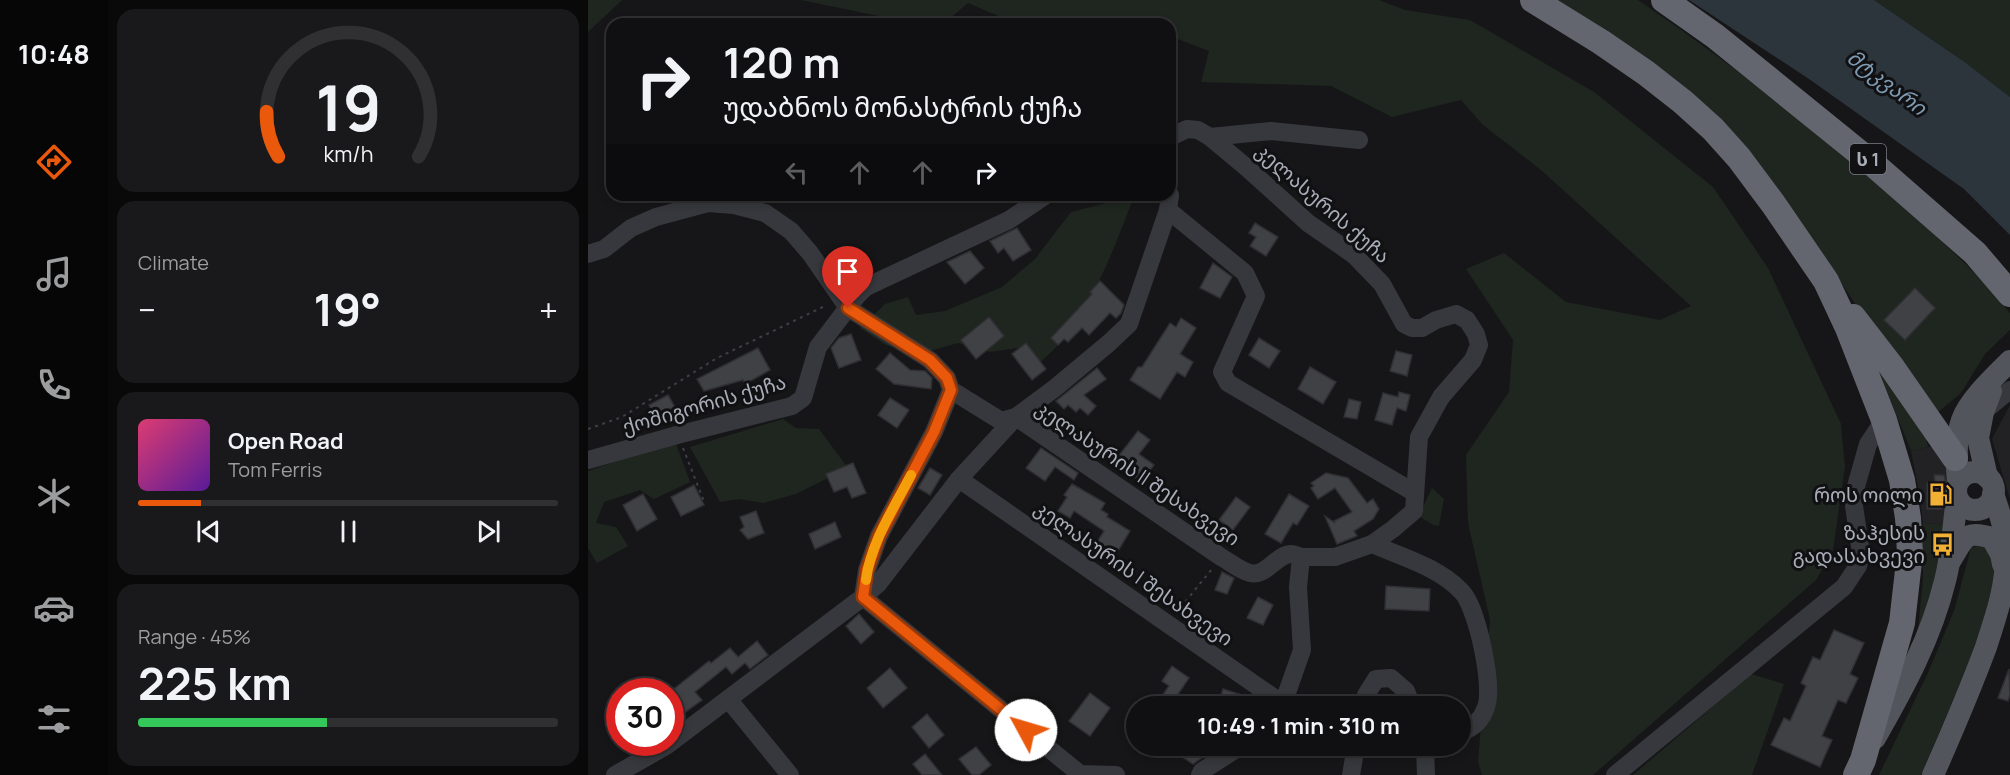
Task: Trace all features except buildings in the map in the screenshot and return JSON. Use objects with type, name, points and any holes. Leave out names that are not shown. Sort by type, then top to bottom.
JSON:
[{"type":"highway","points":[[1533,0],[1646,73],[1713,129],[1739,158],[1826,281],[1891,366],[1957,479]]},
{"type":"highway","name":"ს 1","points":[[1664,0],[1715,36],[1872,162],[1975,253],[2010,294]]},
{"type":"highway","points":[[1826,281],[1848,328],[1884,420],[1902,480],[1908,518],[1910,553],[1902,623],[1859,768]]},
{"type":"main road","points":[[1859,768],[1913,670],[1928,637],[1945,580],[1962,419],[1983,389],[2006,375]]},
{"type":"main road","points":[[1933,775],[1971,690],[1998,611],[2005,577],[2007,553],[2004,522],[1990,485],[1978,438],[1983,412],[2006,375]]},
{"type":"main road","points":[[1971,472],[1982,474],[1990,485],[1988,505],[1977,510],[1965,508],[1957,479],[1971,472]]},
{"type":"main road","points":[[1948,565],[1964,538],[1976,533],[1992,538],[2001,554],[2005,577]]},
{"type":"street","name":"კელასურის ქუჩა","points":[[1178,133],[1197,130],[1210,137],[1308,223],[1354,255],[1382,284],[1404,324],[1412,328],[1422,328],[1436,320],[1456,314],[1467,320],[1476,334],[1479,345],[1473,360],[1441,397],[1419,437],[1414,511],[1372,544],[1335,557],[1301,557]]},
{"type":"street","points":[[1210,137],[1271,131],[1359,140]]},
{"type":"street","points":[[845,303],[866,287],[1008,220],[1037,201]]},
{"type":"street","points":[[615,775],[666,746],[878,584],[959,479],[1016,417],[1055,388],[1129,324],[1169,201]]},
{"type":"street","points":[[1170,201],[1245,273],[1256,296],[1222,372],[1228,382],[1415,493]]},
{"type":"street","points":[[588,254],[604,249],[631,228],[656,217],[708,203],[734,205],[765,213],[791,231],[810,253],[845,303],[930,360],[947,378],[951,390],[934,432],[879,536],[867,570],[863,597]]},
{"type":"street","name":"ქოშიგორის ქუჩა","points":[[588,460],[792,406],[803,398],[818,347],[845,303]]},
{"type":"street","name":"კელასურის II შესახვევი","points":[[951,390],[1001,422],[1016,417],[1221,557],[1251,573],[1257,573],[1272,566],[1284,556],[1292,554],[1301,557]]},
{"type":"street","points":[[1615,775],[1844,586],[1858,566],[1861,553],[1854,506],[1855,490],[1868,444],[1884,420]]},
{"type":"street","name":"კელასურის I შესახვევი","points":[[959,479],[1269,696]]},
{"type":"street","points":[[1372,544],[1437,572],[1463,593],[1478,630],[1489,683],[1486,708],[1475,726],[1471,728]]},
{"type":"street","points":[[1285,696],[1302,650],[1298,587],[1301,557]]},
{"type":"street","points":[[863,597],[1080,774],[1116,775]]},
{"type":"street","points":[[1366,696],[1376,679],[1391,678],[1408,696]]},
{"type":"street","points":[[728,699],[790,775]]},
{"type":"street","points":[[1200,775],[1202,771],[1225,756]]},
{"type":"street","points":[[1351,775],[1354,756]]},
{"type":"street","points":[[1425,756],[1426,775]]},
{"type":"path","points":[[588,429],[622,417],[717,358],[845,303]]},
{"type":"path","points":[[677,435],[705,504]]},
{"type":"path","points":[[1167,623],[1221,557]]},
{"type":"shaded area","points":[[588,0],[622,0],[588,32]]},
{"type":"shaded area","points":[[801,0],[1379,0],[1405,10],[1470,20],[1594,92],[1713,187],[1768,268],[1841,424],[1845,467],[1833,550],[1816,580],[1593,775],[1482,775],[1478,762],[1490,620],[1468,523],[1466,455],[1509,392],[1513,340],[1466,269],[1504,253],[1566,302],[1660,320],[1691,306],[1541,170],[1483,125],[1461,100],[1392,117],[1331,86],[1201,82],[1209,51],[1176,38],[1176,18],[1079,18],[1075,16],[1073,18],[1003,18],[968,3],[950,18],[888,18]]},
{"type":"shaded area","points":[[1556,0],[1638,0],[1814,127],[1895,196],[1982,280],[2010,313],[2010,330],[1985,354],[1961,393],[1937,413],[1887,353],[1818,247],[1741,142]]},
{"type":"shaded area","points":[[1874,0],[2010,0],[2010,97],[1966,63]]},
{"type":"shaded area","points":[[1114,201],[1132,201],[1107,264],[1084,309],[1055,348],[1038,364],[1025,347],[990,352],[958,343],[919,354],[886,345],[860,328],[885,304],[908,297],[916,315],[945,311],[1002,287],[1035,259],[1071,212]]},
{"type":"shaded area","points":[[1872,354],[1926,438],[1928,447],[1911,451]]},
{"type":"shaded area","points":[[2010,405],[2010,499],[1992,439]]},
{"type":"shaded area","points":[[783,419],[796,428],[819,429],[848,468],[796,494],[763,503],[739,499],[720,502],[690,447]]},
{"type":"shaded area","points":[[675,441],[690,482],[654,499],[640,490],[604,502],[596,523],[616,527],[628,546],[597,563],[588,548],[588,471]]},
{"type":"shaded area","points":[[1933,446],[1951,469],[1946,524],[1923,523],[1911,451]]},
{"type":"shaded area","points":[[1432,488],[1444,499],[1439,526],[1419,516]]},
{"type":"shaded area","points":[[1923,523],[1946,524],[1934,591],[1917,639],[1923,579]]},
{"type":"shaded area","points":[[1980,545],[1990,546],[1998,566],[1976,647],[1921,775],[1879,775],[1927,675],[1954,611],[1971,548]]},
{"type":"shaded area","points":[[1751,674],[1784,684],[1752,775],[1633,775]]},
{"type":"water","name":"მტკვარი","points":[[1689,0],[1874,0],[1966,63],[2010,97],[2010,235],[1964,189],[1809,79]]},
{"type":"slow traffic","points":[[866,580],[867,570],[879,536],[911,475]]},
{"type":"place","name":"როს ოილი","points":[[1941,494]]},
{"type":"place","name":"ზაჰესის გადასახვევი","points":[[1943,544]]},
{"type":"route","points":[[848,308],[930,360],[947,378],[951,390],[934,432],[879,536],[867,570],[863,597],[1026,730]]}]
